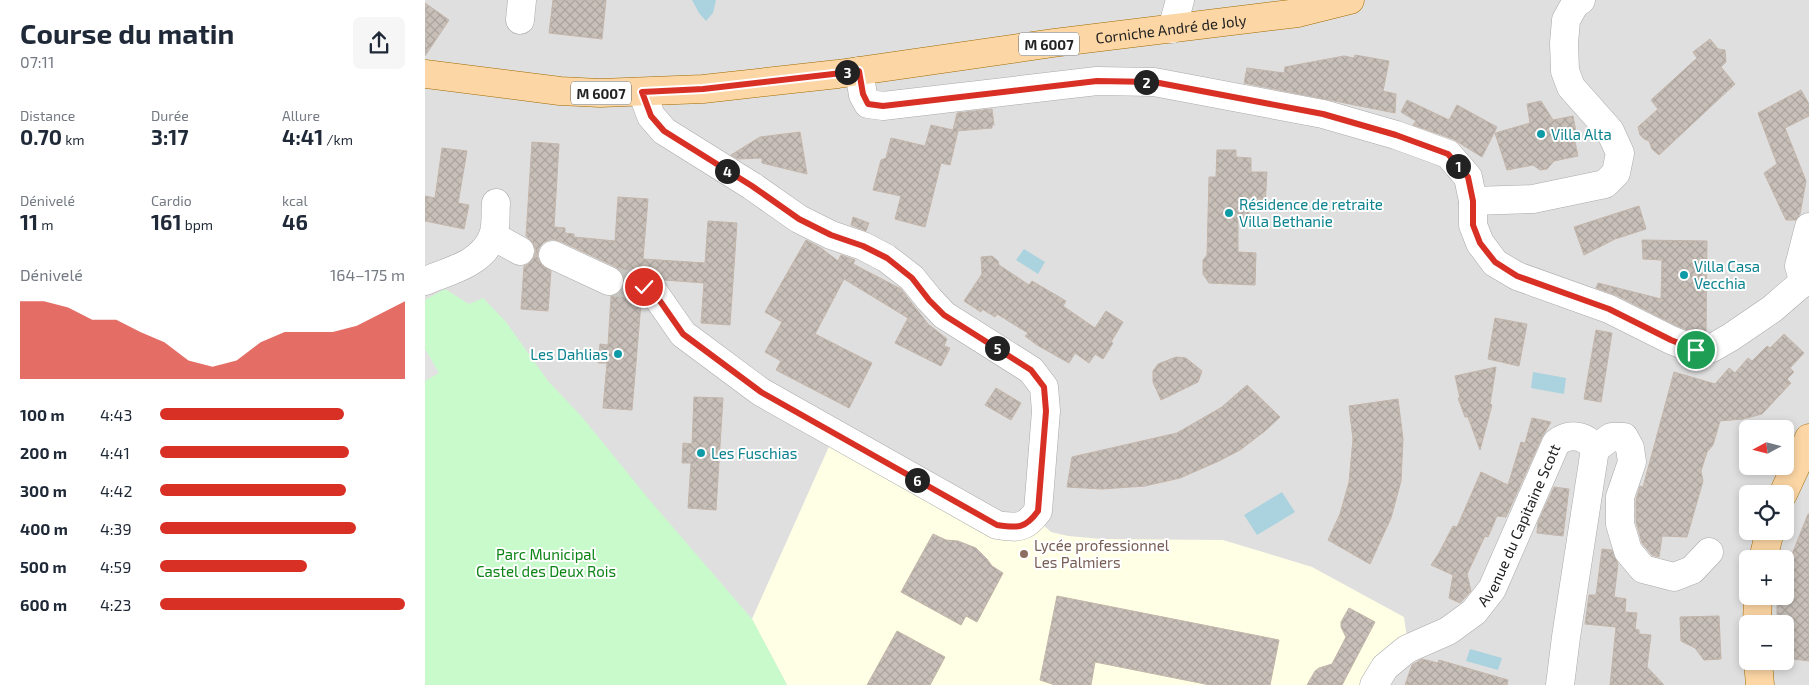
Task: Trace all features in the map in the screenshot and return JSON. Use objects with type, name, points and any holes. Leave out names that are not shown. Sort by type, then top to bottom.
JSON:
[{"type":"main road","name":"Corniche André de Joly","points":[[425,74],[560,91],[642,92],[703,89],[859,71],[1043,45],[1298,13],[1350,0]]},
{"type":"main road","points":[[1787,485],[1809,438]]},
{"type":"main road","points":[[1759,670],[1760,685]]},
{"type":"street","points":[[1172,29],[1180,0]]},
{"type":"street","points":[[1473,201],[1533,199],[1605,184],[1616,173],[1620,153],[1610,131],[1571,87],[1565,71],[1565,20],[1578,2]]},
{"type":"street","points":[[859,71],[863,94],[868,104],[883,106],[1097,81],[1154,82],[1323,114],[1396,135],[1448,154],[1468,177],[1473,201],[1473,225],[1480,243],[1495,262],[1517,276],[1609,309],[1671,340],[1696,350],[1712,348],[1731,337],[1772,309],[1806,280],[1799,266],[1809,227]]},
{"type":"street","points":[[642,92],[651,116],[664,131],[752,186],[799,219],[831,235],[863,246],[887,258],[912,278],[929,300],[944,315],[1031,370],[1044,387],[1045,403],[1038,511],[1030,522],[1017,528],[997,525],[761,392],[683,334],[653,291],[644,287]]},
{"type":"street","points":[[425,281],[464,265],[483,254],[493,236],[496,203]]},
{"type":"street","points":[[493,236],[520,251]]},
{"type":"street","points":[[553,255],[609,281]]},
{"type":"street","name":"Avenue du Capitaine Scott","points":[[1374,685],[1385,666],[1407,649],[1455,626],[1474,612],[1492,589],[1556,443],[1562,438],[1570,436],[1582,438],[1590,441],[1595,450]]},
{"type":"street","points":[[1560,685],[1595,450],[1611,438],[1624,438],[1630,448],[1632,462],[1620,497],[1620,524],[1628,550],[1643,569],[1674,577],[1691,570],[1709,552]]},
{"type":"shaded area","points":[[425,0],[1809,0],[1809,685],[425,685]]},
{"type":"shaded area","points":[[425,349],[439,373],[425,381]]},
{"type":"shaded area","name":"Lycée professionnel Les Palmiers","points":[[831,442],[1011,541],[1017,540],[1042,524],[1051,532],[1068,536],[1102,539],[1223,540],[1312,567],[1404,617],[1407,638],[1365,685],[787,685],[752,619]]},
{"type":"green space","name":"Parc Municipal Castel des Deux Rois","points":[[445,289],[469,304],[483,298],[506,322],[548,381],[582,417],[652,503],[752,619],[787,685],[425,685],[425,300]]},
{"type":"water","points":[[692,0],[716,0],[713,13],[706,21],[699,13]]},
{"type":"water","points":[[1024,249],[1045,262],[1038,274],[1016,260]]},
{"type":"water","points":[[1533,372],[1566,378],[1564,394],[1531,388]]},
{"type":"water","points":[[1282,492],[1295,512],[1257,535],[1244,515]]},
{"type":"water","points":[[1470,649],[1502,658],[1498,670],[1466,661]]},
{"type":"building","points":[[553,0],[606,0],[602,39],[549,33]]},
{"type":"building","points":[[425,3],[449,20],[425,56]]},
{"type":"building","points":[[1710,39],[1718,49],[1725,50],[1726,62],[1721,67],[1735,84],[1659,155],[1652,149],[1649,141],[1640,135],[1638,127],[1658,109],[1651,100],[1697,58],[1693,52]]},
{"type":"building","points":[[1355,55],[1389,61],[1383,91],[1396,94],[1395,113],[1244,83],[1247,68],[1284,73],[1285,67],[1344,56],[1354,58]]},
{"type":"building","points":[[1801,90],[1809,104],[1809,116],[1785,128],[1806,181],[1800,214],[1796,220],[1786,220],[1764,173],[1777,164],[1758,113]]},
{"type":"building","points":[[1407,100],[1449,120],[1457,105],[1497,127],[1482,157],[1453,139],[1413,125],[1416,121],[1401,112]]},
{"type":"building","name":"Villa Alta","points":[[1541,101],[1553,120],[1573,116],[1576,132],[1574,137],[1578,156],[1554,161],[1547,169],[1540,170],[1533,165],[1507,170],[1495,133],[1530,123],[1527,104]]},
{"type":"building","points":[[992,109],[994,125],[992,125],[992,128],[956,131],[958,131],[950,165],[941,163],[925,227],[895,219],[901,196],[873,190],[881,160],[886,158],[891,138],[925,146],[931,125],[953,130],[957,113]]},
{"type":"building","points":[[800,132],[807,174],[762,163],[762,158],[738,159],[731,155],[760,137]]},
{"type":"building","points":[[532,142],[559,144],[554,227],[565,228],[565,233],[574,234],[574,237],[615,241],[618,197],[648,199],[643,259],[705,263],[708,221],[737,223],[730,325],[701,323],[704,283],[664,280],[643,271],[635,274],[630,280],[628,288],[631,296],[641,303],[632,410],[603,408],[607,363],[598,363],[600,344],[608,345],[611,296],[618,293],[623,287],[624,279],[616,267],[560,241],[552,239],[544,242],[539,248],[537,256],[541,264],[551,271],[548,311],[521,309],[524,266],[533,259],[536,251],[533,243],[526,236]]},
{"type":"building","points":[[442,148],[467,151],[458,203],[469,205],[464,229],[425,221],[425,196],[435,198]]},
{"type":"building","name":"Résidence de retraite Villa Bethanie","points":[[1217,150],[1236,150],[1236,157],[1251,158],[1251,172],[1267,172],[1265,206],[1249,206],[1249,219],[1238,220],[1238,252],[1256,253],[1255,285],[1209,283],[1203,274],[1203,260],[1207,255],[1209,177],[1216,177]]},
{"type":"building","points":[[1639,206],[1646,229],[1615,239],[1584,255],[1574,227]]},
{"type":"building","points":[[853,217],[869,223],[866,231],[851,225]]},
{"type":"building","points":[[806,240],[821,248],[838,261],[841,255],[855,260],[853,264],[901,289],[928,324],[947,339],[944,346],[950,348],[941,366],[895,343],[908,318],[844,279],[815,334],[872,363],[849,408],[776,370],[781,361],[765,352],[782,322],[765,312]]},
{"type":"building","name":"Villa Casa Vecchia","points":[[1642,240],[1707,241],[1706,333],[1698,334],[1677,326],[1616,295],[1596,288],[1598,283],[1661,299],[1662,260],[1643,259]]},
{"type":"building","points":[[992,256],[998,261],[999,265],[1029,285],[1032,281],[1066,301],[1063,306],[1095,328],[1106,311],[1123,322],[1103,359],[1095,354],[1089,363],[1075,353],[1069,363],[1037,345],[1025,336],[1028,333],[997,314],[995,317],[982,309],[981,312],[964,301],[982,274],[981,257]]},
{"type":"building","points":[[1495,318],[1527,324],[1519,366],[1488,359]]},
{"type":"building","points":[[1596,330],[1612,333],[1601,402],[1584,399]]},
{"type":"building","points":[[1784,334],[1804,353],[1790,368],[1794,372],[1787,379],[1791,383],[1762,414],[1743,419],[1720,421],[1713,445],[1707,452],[1701,471],[1703,481],[1687,537],[1662,536],[1659,557],[1652,555],[1642,543],[1636,522],[1636,500],[1640,486],[1643,487],[1674,372],[1715,384],[1729,368],[1735,373],[1748,358],[1752,361],[1767,346],[1770,348]]},
{"type":"building","points":[[1176,357],[1186,358],[1202,371],[1198,382],[1161,400],[1153,382],[1153,371],[1158,364]]},
{"type":"building","points":[[1496,367],[1490,404],[1492,405],[1480,450],[1468,417],[1465,417],[1458,398],[1460,398],[1455,376]]},
{"type":"building","points":[[1247,385],[1280,417],[1240,450],[1180,478],[1145,486],[1102,489],[1067,487],[1072,457],[1177,433],[1222,407]]},
{"type":"building","points":[[996,388],[1021,403],[1011,420],[985,405]]},
{"type":"building","name":"Les Fuschias","points":[[694,397],[723,398],[716,510],[688,508],[691,463],[682,463],[683,443],[692,444]]},
{"type":"building","points":[[1398,399],[1403,439],[1401,481],[1391,518],[1370,564],[1328,540],[1340,514],[1349,482],[1353,439],[1349,406]]},
{"type":"building","points":[[1532,418],[1551,422],[1542,437],[1506,517],[1497,516],[1488,537],[1485,536],[1467,574],[1471,591],[1460,603],[1449,598],[1453,575],[1431,565],[1453,526],[1457,527],[1481,472],[1508,485],[1521,442],[1525,443]]},
{"type":"building","points":[[1554,487],[1569,489],[1563,536],[1537,533],[1538,522]]},
{"type":"building","points":[[1809,514],[1809,661],[1794,659],[1794,615],[1777,615],[1777,605],[1794,605],[1794,550]]},
{"type":"building","points":[[933,534],[946,540],[958,541],[976,548],[992,566],[1003,573],[977,622],[966,616],[961,625],[901,592]]},
{"type":"building","points":[[1602,549],[1612,550],[1618,564],[1614,597],[1626,599],[1625,612],[1637,613],[1635,629],[1639,630],[1639,634],[1651,635],[1647,667],[1664,685],[1610,685],[1616,627],[1585,624],[1589,595],[1596,595]]},
{"type":"building","points":[[1057,596],[1279,640],[1270,685],[1210,685],[1095,662],[1091,685],[1055,685],[1040,680]]},
{"type":"building","points":[[1349,608],[1375,622],[1342,685],[1307,685],[1315,671],[1332,664],[1346,637],[1341,627],[1341,622]]},
{"type":"building","points":[[1719,616],[1721,659],[1704,660],[1695,648],[1681,641],[1680,617]]},
{"type":"building","points":[[897,631],[945,657],[930,685],[867,685]]},
{"type":"building","points":[[1422,659],[1438,663],[1439,660],[1508,680],[1507,685],[1405,685],[1412,665]]},
{"type":"tunnel","points":[[609,281],[644,287]]},
{"type":"place","name":"Villa Alta","points":[[1541,134]]},
{"type":"place","name":"Résidence de retraite Villa Bethanie","points":[[1229,213]]},
{"type":"place","name":"Villa Casa Vecchia","points":[[1684,275]]},
{"type":"place","name":"Les Dahlias","points":[[618,354]]},
{"type":"place","name":"Les Fuschias","points":[[701,453]]},
{"type":"place","name":"Lycée professionnel Les Palmiers","points":[[1024,554]]},
{"type":"route","points":[[644,287],[653,291],[683,334],[761,392],[997,525],[1017,528],[1030,522],[1038,511],[1046,411],[1044,387],[1031,370],[944,315],[929,300],[912,278],[887,258],[863,246],[831,235],[799,219],[752,186],[664,131],[651,116],[642,92],[703,89],[859,71],[863,94],[868,104],[883,106],[1097,81],[1154,82],[1323,114],[1396,135],[1448,154],[1468,177],[1473,201],[1473,225],[1480,243],[1495,262],[1517,276],[1609,309],[1671,340],[1696,350]]}]
